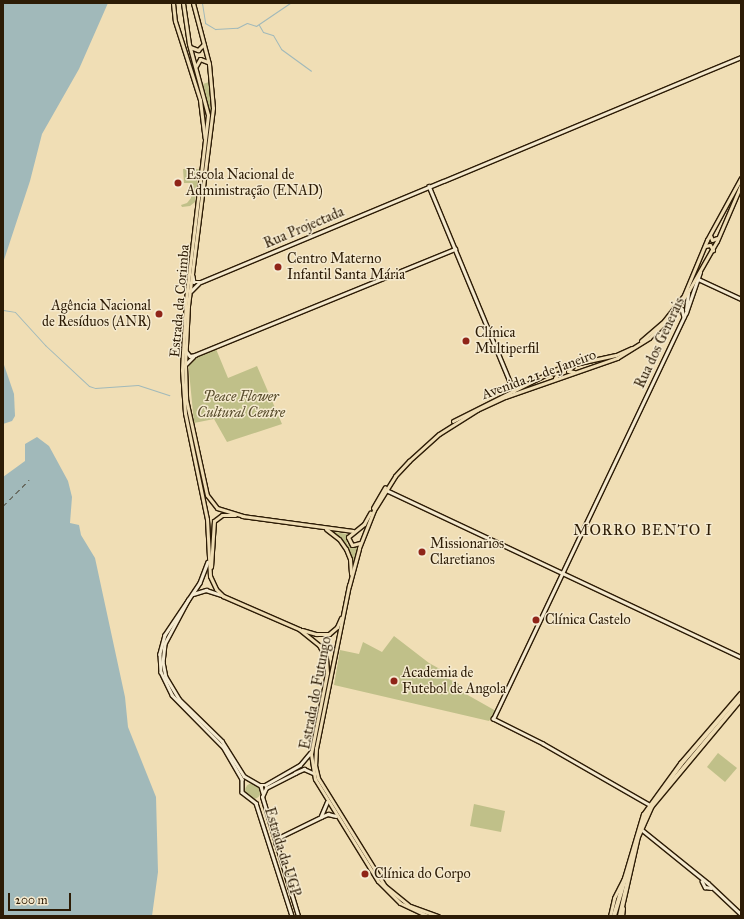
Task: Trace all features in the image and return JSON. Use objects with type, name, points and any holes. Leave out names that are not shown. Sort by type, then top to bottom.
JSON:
[{"type":"highway","points":[[621,916],[637,830],[649,805],[741,694]]},
{"type":"highway","points":[[614,916],[628,875],[641,828],[658,798],[741,699]]},
{"type":"main road","name":"Estrada da Corimba","points":[[174,3],[173,16],[200,100],[206,144]]},
{"type":"main road","name":"Estrada da Corimba","points":[[183,3],[189,45],[207,107],[206,144],[187,294],[182,370],[185,413],[209,534],[209,559]]},
{"type":"main road","points":[[193,3],[209,64]]},
{"type":"main road","points":[[189,45],[193,50],[199,50],[204,41]]},
{"type":"main road","name":"Rua Projectada","points":[[201,282],[741,57]]},
{"type":"main road","points":[[196,67],[200,59],[206,59],[209,64]]},
{"type":"main road","name":"Estrada da Corimba","points":[[209,64],[213,97],[212,120],[190,293],[185,366],[187,406],[206,492],[217,508],[244,516]]},
{"type":"main road","name":"Avenida 21 de Janeiro","points":[[741,178],[710,235],[687,289],[661,324],[628,350],[561,368],[522,389],[476,410],[439,434],[403,467],[386,490],[359,544],[350,544],[349,535],[362,527],[394,475],[422,445],[462,416],[514,391],[522,389],[618,358],[639,346],[673,314],[689,290],[712,250],[741,185]]},
{"type":"main road","points":[[429,186],[514,391]]},
{"type":"main road","points":[[710,235],[713,240],[718,237]]},
{"type":"main road","points":[[705,246],[710,245],[712,250]]},
{"type":"main road","points":[[186,351],[190,356],[197,354],[455,249]]},
{"type":"main road","name":"Rua dos Generais","points":[[649,805],[543,744],[493,720],[684,318],[704,263]]},
{"type":"main road","points":[[192,274],[194,282],[201,282]]},
{"type":"main road","points":[[686,313],[689,290],[698,281],[741,299]]},
{"type":"main road","points":[[190,293],[201,282]]},
{"type":"main road","points":[[673,314],[682,309],[684,318]]},
{"type":"main road","points":[[185,366],[189,359],[197,354]]},
{"type":"main road","points":[[594,360],[571,366],[568,371],[573,372],[596,365]]},
{"type":"main road","points":[[550,374],[558,374],[556,378],[522,389],[550,374]]},
{"type":"main road","points":[[386,490],[741,657]]},
{"type":"main road","points":[[210,572],[213,545],[212,527],[216,518],[224,514],[350,532],[362,527]]},
{"type":"main road","name":"Estrada do Futungo","points":[[326,529],[339,539],[348,554],[351,571],[316,748],[314,765],[318,778],[385,886],[410,906],[438,916]]},
{"type":"main road","name":"Avenida 21 de Janeiro","points":[[349,586],[365,530]]},
{"type":"main road","points":[[209,559],[210,572],[214,586],[223,596]]},
{"type":"main road","name":"Estrada da UGP","points":[[209,559],[202,578],[164,639],[160,654],[161,672],[172,695],[224,748],[242,779],[243,794],[253,799],[259,810],[292,916]]},
{"type":"main road","points":[[193,594],[206,590],[223,596]]},
{"type":"main road","name":"Estrada do Futungo","points":[[223,596],[299,629],[319,645],[327,663],[326,680],[312,748],[313,773],[327,802],[388,893],[406,906],[428,916]]},
{"type":"main road","name":"Estrada da UGP","points":[[189,599],[165,644],[163,662],[166,677],[179,699],[222,741],[244,776],[250,781]]},
{"type":"main road","points":[[299,629],[321,635],[332,632],[339,624],[346,602]]},
{"type":"main road","points":[[242,786],[250,781],[259,785],[265,785],[300,765],[308,758],[312,748]]},
{"type":"main road","points":[[300,765],[303,767],[302,770]]},
{"type":"main road","points":[[298,916],[262,797],[263,793],[271,785],[302,770],[313,773]]},
{"type":"main road","points":[[259,785],[263,793]]},
{"type":"main road","points":[[253,799],[262,797]]},
{"type":"main road","points":[[321,816],[327,802]]},
{"type":"main road","points":[[275,843],[280,837],[321,816],[328,814],[336,816]]},
{"type":"main road","points":[[641,828],[741,914]]},
{"type":"main road","points":[[273,835],[280,837]]},
{"type":"main road","points":[[610,916],[614,898],[628,875]]},
{"type":"green space","points":[[209,82],[211,110],[209,139],[209,111],[203,84]]},
{"type":"green space","points":[[183,169],[199,169],[195,202],[190,206],[182,207],[181,205],[187,203],[191,198],[190,183],[184,183]]},
{"type":"green space","name":"Peace Flower Cultural Centre","points":[[216,349],[228,378],[257,366],[282,424],[227,442],[214,419],[194,423],[188,361]]},
{"type":"green space","points":[[334,532],[347,534],[347,544],[358,547],[354,565],[348,546]]},
{"type":"green space","name":"Academia de Futebol de Angola","points":[[394,636],[429,663],[449,674],[447,678],[459,684],[457,689],[496,711],[489,721],[334,685],[340,650],[359,654],[363,642],[382,652]]},
{"type":"green space","points":[[718,753],[737,768],[725,782],[707,767]]},
{"type":"green space","points":[[250,783],[256,783],[261,788],[259,797],[256,799],[250,799],[245,794],[245,788]]},
{"type":"green space","points":[[474,804],[505,811],[501,832],[470,826]]},
{"type":"water","points":[[3,3],[108,3],[79,69],[42,134],[30,181],[3,263]]},
{"type":"water","points":[[3,362],[14,394],[15,416],[12,421],[3,424]]},
{"type":"water","points":[[37,437],[49,446],[68,481],[72,497],[70,523],[79,525],[81,535],[95,558],[125,697],[128,727],[156,797],[158,872],[152,916],[3,916],[3,477],[25,461],[25,444]]},
{"type":"waterway","points":[[202,3],[205,23],[215,29],[237,28],[247,23],[256,26],[290,3]]},
{"type":"waterway","points":[[259,25],[263,32],[273,35],[281,49],[311,71]]},
{"type":"waterway","points":[[3,310],[15,312],[45,345],[89,386],[95,388],[138,385],[169,395]]},
{"type":"ferry route","points":[[3,506],[29,480]]},
{"type":"place","name":"Escola Nacional de Administração (ENAD)","points":[[178,183]]},
{"type":"place","name":"Centro Materno Infantil Santa Mária","points":[[278,267]]},
{"type":"place","name":"Agência Nacional de Resíduos (ANR)","points":[[159,314]]},
{"type":"place","name":"Clínica Multiperfil","points":[[466,341]]},
{"type":"place","name":"Missionarios Claretianos","points":[[422,552]]},
{"type":"place","name":"Clínica Castelo","points":[[536,620]]},
{"type":"place","name":"Academia de Futebol de Angola","points":[[394,681]]},
{"type":"place","name":"Clínica do Corpo","points":[[365,874]]},
{"type":"district","name":"MORRO BENTO I","points":[[643,531]]}]
